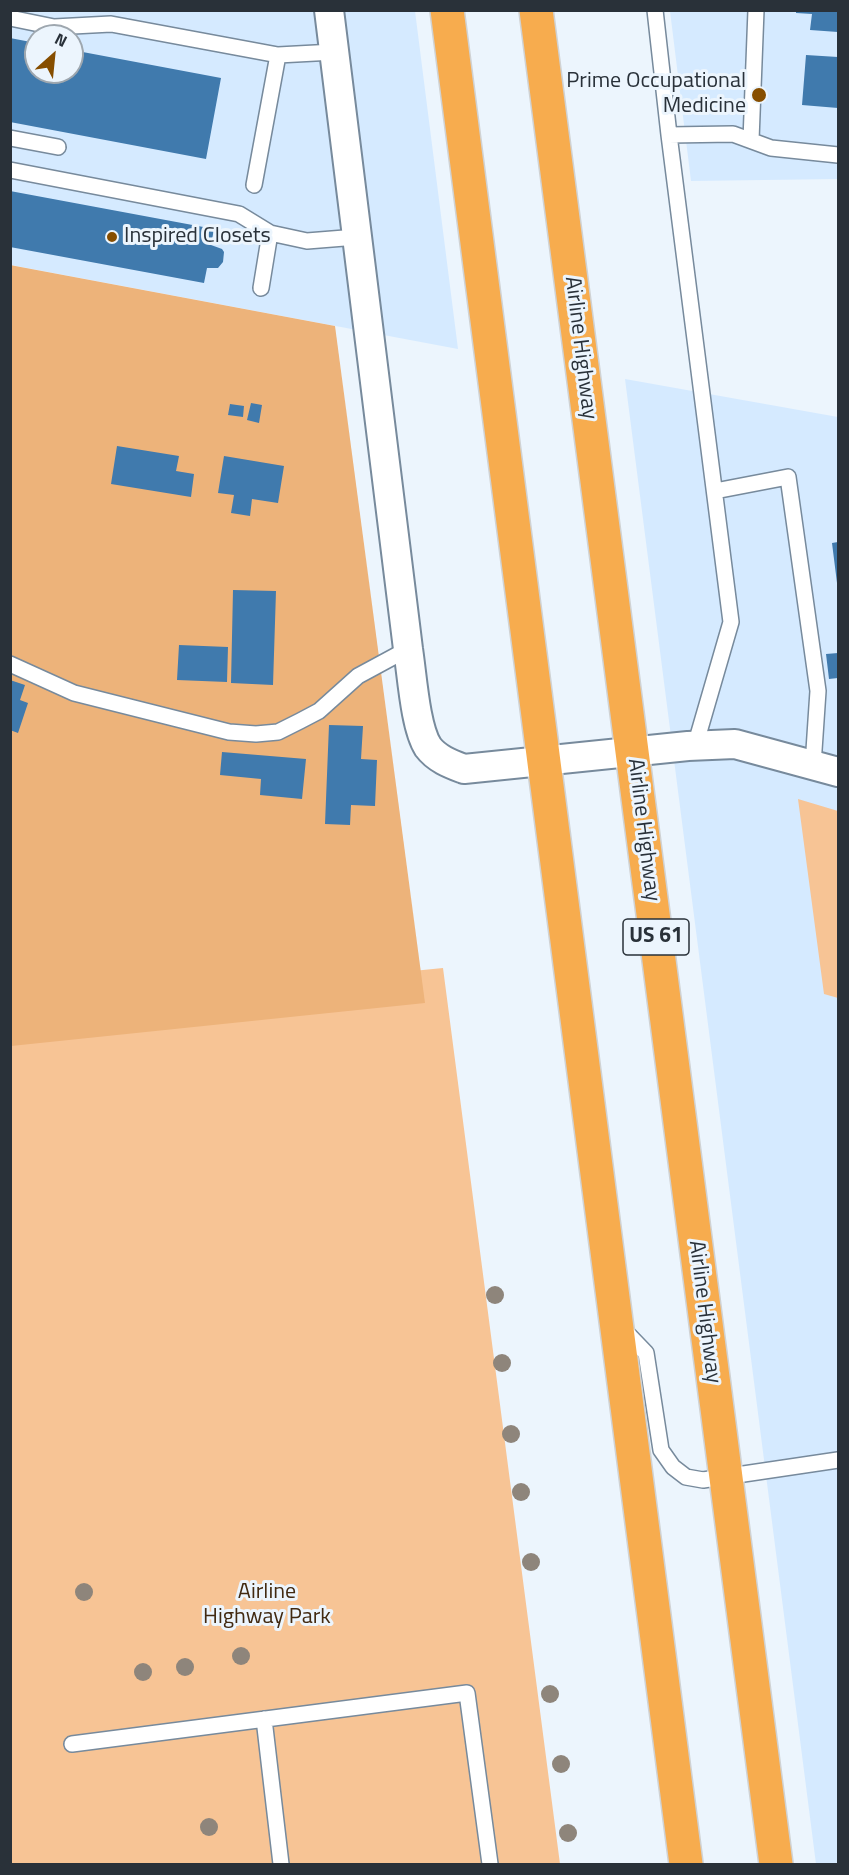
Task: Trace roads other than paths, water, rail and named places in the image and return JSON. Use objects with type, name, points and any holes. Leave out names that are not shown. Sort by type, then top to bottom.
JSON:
[{"type":"highway","points":[[447,10],[686,1864]]},
{"type":"highway","name":"Airline Highway","points":[[536,10],[776,1864]]},
{"type":"street","points":[[329,10],[408,649],[420,725],[428,747],[445,762],[464,769],[735,744],[826,768]]},
{"type":"lane","points":[[655,10],[731,622],[695,746]]},
{"type":"lane","points":[[751,140],[756,10]]},
{"type":"lane","points":[[10,18],[54,27],[111,24],[278,55],[334,52]]},
{"type":"lane","points":[[254,185],[278,55]]},
{"type":"lane","points":[[669,135],[733,134],[771,148],[838,155]]},
{"type":"lane","points":[[10,138],[58,147]]},
{"type":"lane","points":[[10,170],[238,214],[270,233],[307,241],[357,237]]},
{"type":"lane","points":[[261,288],[270,233]]},
{"type":"lane","points":[[715,491],[788,477],[818,691],[826,768]]},
{"type":"lane","points":[[10,664],[74,693],[229,732],[256,734],[278,732],[300,722],[319,711],[358,676],[408,649]]},
{"type":"lane","points":[[617,1323],[646,1353],[661,1450],[673,1467],[687,1477],[704,1480],[838,1460]]},
{"type":"lane","points":[[72,1744],[467,1693],[490,1864]]},
{"type":"lane","points":[[264,1719],[281,1864]]},
{"type":"place","name":"Prime Occupational Medicine","points":[[759,95]]},
{"type":"place","name":"Inspired Closets","points":[[112,237]]},
{"type":"park label","name":"Airline Highway Park","points":[[267,1606]]}]
